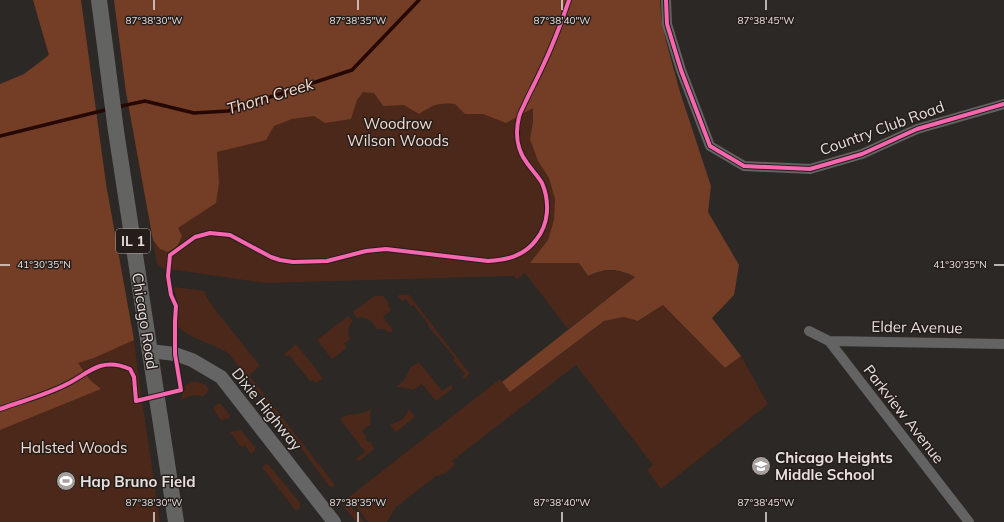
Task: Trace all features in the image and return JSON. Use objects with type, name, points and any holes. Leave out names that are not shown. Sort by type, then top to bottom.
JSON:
[{"type":"main road","name":"Chicago Road","points":[[99,0],[116,131],[176,522]]},
{"type":"main road","name":"Dixie Highway","points":[[150,352],[175,354],[192,360],[221,377],[334,522]]},
{"type":"street","name":"Country Club Road","points":[[666,0],[666,24],[681,70],[710,146],[744,166],[810,169],[862,154],[917,129],[1003,102]]},
{"type":"street","name":"Parkview Avenue","points":[[809,331],[828,341],[969,522]]},
{"type":"street","name":"Elder Avenue","points":[[828,341],[1004,344]]},
{"type":"green space","name":"Halsted Woods","points":[[33,0],[81,0],[106,184],[134,340],[160,522],[0,522],[0,98],[56,81]]},
{"type":"green space","name":"Woodrow Wilson Woods","points":[[114,0],[660,0],[662,24],[680,92],[579,264],[588,276],[612,270],[635,277],[568,329],[525,273],[517,279],[512,276],[265,283],[162,268],[157,264],[126,92]]},
{"type":"green space","points":[[174,287],[204,291],[214,308],[260,366],[249,375],[335,485],[331,487],[328,485],[280,419],[229,354],[189,335],[177,326],[178,305]]},
{"type":"green space","points":[[399,295],[409,295],[470,374],[464,379],[462,376],[465,374],[453,360],[455,358],[428,326],[429,325],[413,305],[411,306],[406,299],[403,301],[398,297]]},
{"type":"green space","points":[[374,296],[383,296],[389,304],[388,305],[391,310],[383,317],[393,330],[390,333],[383,329],[377,329],[369,320],[357,318],[353,313]]},
{"type":"green space","points":[[663,305],[725,368],[741,356],[768,404],[661,489],[647,470],[653,465],[576,365],[452,461],[455,465],[444,474],[436,476],[396,507],[387,522],[368,522],[349,497],[500,379],[510,392],[604,321],[624,317],[639,321]]},
{"type":"green space","points":[[348,316],[353,321],[348,329],[350,339],[344,344],[347,348],[332,359],[317,340]]},
{"type":"green space","points":[[297,345],[323,378],[316,383],[312,380],[310,381],[289,355],[286,357],[284,354]]},
{"type":"green space","points":[[419,362],[442,391],[451,385],[453,388],[436,401],[422,384],[413,390],[397,387],[405,379],[411,367]]},
{"type":"green space","points":[[193,382],[206,385],[209,390],[203,397],[193,395],[183,399],[182,402],[182,394],[186,389],[184,386]]},
{"type":"green space","points":[[218,403],[221,404],[230,415],[229,418],[221,420],[213,409]]},
{"type":"green space","points":[[371,409],[371,424],[362,431],[366,436],[365,438],[368,442],[370,441],[374,449],[359,461],[356,458],[365,452],[340,419],[348,415],[363,413]]},
{"type":"green space","points":[[409,409],[415,417],[396,432],[390,425],[403,419]]},
{"type":"green space","points":[[241,430],[255,447],[255,451],[251,454],[245,445],[241,447],[230,432]]},
{"type":"green space","points":[[266,464],[269,465],[300,503],[300,508],[296,511],[262,467]]},
{"type":"green space","points":[[346,499],[364,522],[356,522],[343,506]]},
{"type":"shaded area","name":"Halsted Woods","points":[[33,0],[81,0],[106,184],[134,340],[94,358],[78,363],[90,380],[101,389],[0,430],[0,84],[24,74],[49,55]]},
{"type":"shaded area","name":"Woodrow Wilson Woods","points":[[114,0],[660,0],[661,16],[666,41],[680,92],[711,186],[708,212],[739,265],[734,295],[712,318],[741,356],[725,368],[663,305],[638,321],[624,317],[604,321],[510,392],[502,382],[635,277],[612,270],[606,270],[588,276],[579,263],[530,263],[548,240],[554,220],[555,199],[549,178],[538,161],[530,139],[533,122],[533,108],[506,123],[483,114],[465,114],[455,104],[444,103],[436,105],[419,114],[404,105],[383,106],[374,93],[363,92],[357,100],[351,119],[325,123],[314,116],[292,119],[274,126],[266,140],[217,152],[219,183],[216,203],[178,228],[182,236],[177,247],[168,252],[160,249],[153,240],[126,92]]},
{"type":"waterway","name":"Thorn Creek","points":[[117,107],[145,101],[194,113],[228,111],[352,70],[419,0]]},
{"type":"waterway","name":"Thorn Creek","points":[[0,136],[109,109]]},
{"type":"cycle path","points":[[0,409],[34,398],[71,382],[100,366],[108,365],[130,369],[134,377],[136,401],[181,390],[175,354],[176,306],[171,295],[168,276],[170,255],[195,237],[210,233],[230,235],[271,257],[293,262],[327,261],[366,251],[386,249],[488,261],[502,260],[515,256],[526,250],[536,240],[544,227],[547,205],[545,190],[542,183],[527,163],[519,147],[517,135],[519,115],[553,44],[569,0]]},
{"type":"cycle path","points":[[666,0],[667,24],[681,70],[710,146],[744,166],[810,169],[862,154],[917,129],[1004,104]]},
{"type":"place","name":"Chicago Heights Middle School","points":[[761,466]]},
{"type":"place","name":"Hap Bruno Field","points":[[66,481]]}]
